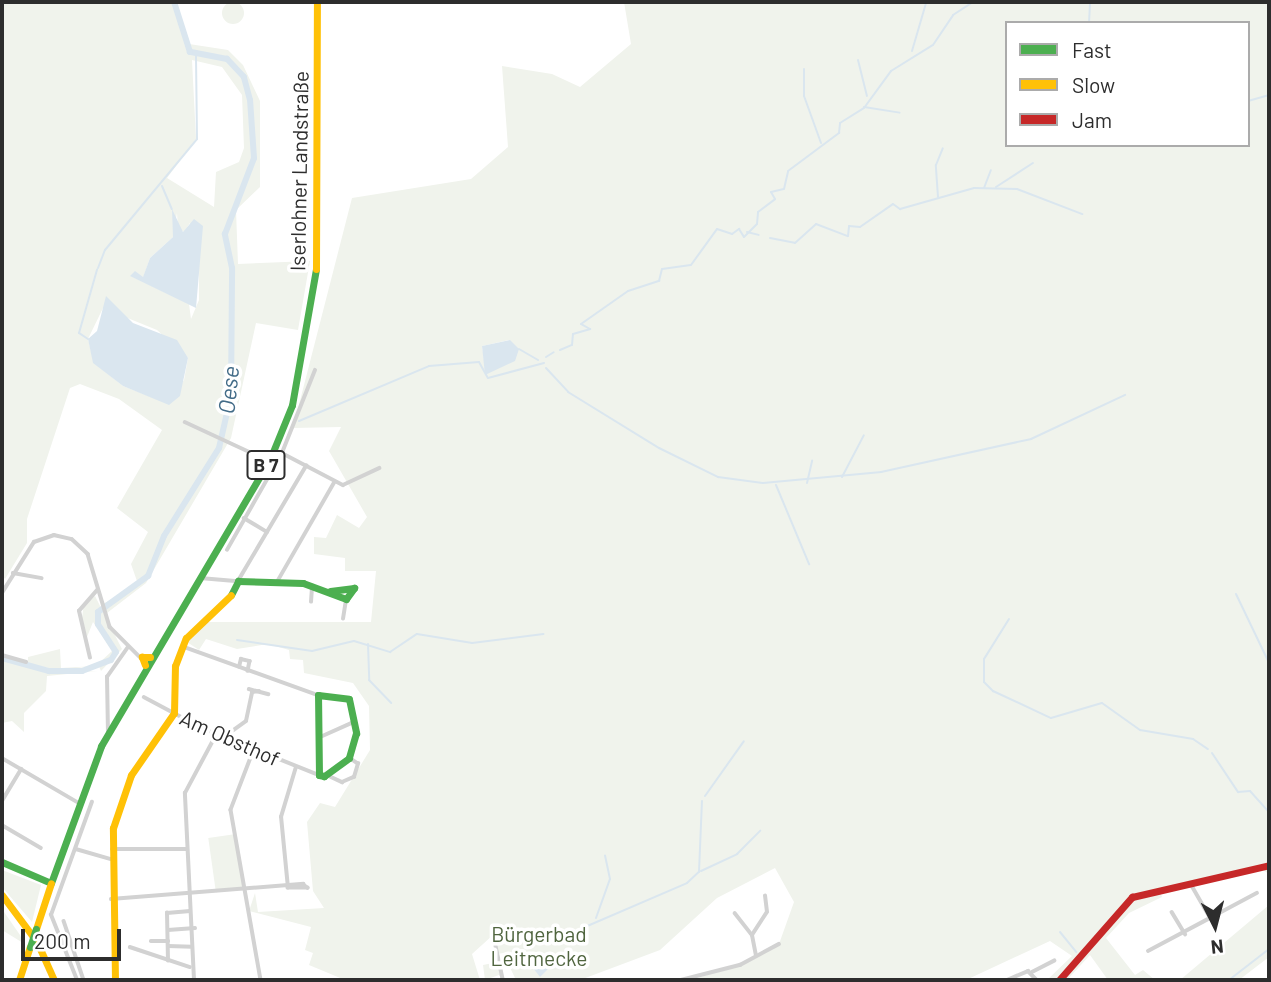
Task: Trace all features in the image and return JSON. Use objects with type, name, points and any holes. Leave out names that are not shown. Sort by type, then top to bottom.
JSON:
[{"type":"main road","name":"Iserlohner Landstraße","points":[[19,980],[79,803],[108,734],[146,660],[269,461],[292,405],[318,255],[317,2]]},
{"type":"main road","points":[[115,980],[119,949],[111,899],[111,849],[131,775],[173,713],[182,646],[201,620],[228,601],[238,582],[277,582],[312,586],[346,599],[353,596],[352,585],[330,591]]},
{"type":"main road","points":[[318,695],[351,698],[354,722],[349,758],[323,775],[318,738],[318,695]]},
{"type":"main road","points":[[2,864],[38,875],[51,883]]},
{"type":"main road","points":[[2,864],[51,883]]},
{"type":"main road","points":[[1059,980],[1122,903],[1139,893],[1191,886],[1269,864]]},
{"type":"main road","points":[[38,875],[56,868]]},
{"type":"main road","points":[[2,895],[37,942],[54,980]]},
{"type":"street","points":[[227,550],[282,453],[315,370]]},
{"type":"street","points":[[184,422],[226,437],[269,461]]},
{"type":"street","points":[[282,453],[334,483],[351,485],[379,468]]},
{"type":"street","points":[[199,577],[238,582],[306,466]]},
{"type":"street","points":[[277,582],[334,483]]},
{"type":"street","points":[[244,517],[267,532]]},
{"type":"street","points":[[2,593],[34,542],[66,536],[88,554],[103,613],[127,648],[146,660]]},
{"type":"street","points":[[13,573],[42,578]]},
{"type":"street","points":[[311,602],[312,586]]},
{"type":"street","points":[[90,659],[79,611],[97,590]]},
{"type":"street","points":[[343,619],[346,599]]},
{"type":"street","points":[[182,646],[318,695]]},
{"type":"street","points":[[108,734],[107,677],[127,648]]},
{"type":"street","points":[[2,655],[26,662]]},
{"type":"street","points":[[239,667],[241,659],[250,661],[248,671]]},
{"type":"street","points":[[249,689],[268,694]]},
{"type":"street","points":[[224,737],[247,722],[252,692],[259,691]]},
{"type":"street","name":"Am Obsthof","points":[[144,697],[216,735],[323,775]]},
{"type":"street","points":[[318,738],[354,722]]},
{"type":"street","points":[[194,980],[195,928],[187,849],[185,793],[216,735]]},
{"type":"street","points":[[254,750],[231,810],[248,891],[261,980]]},
{"type":"street","points":[[2,758],[79,803]]},
{"type":"street","points":[[323,775],[342,782],[354,777],[358,764],[349,758]]},
{"type":"street","points":[[288,888],[281,817],[296,767]]},
{"type":"street","points":[[2,801],[21,769]]},
{"type":"street","points":[[77,980],[55,935],[54,901],[92,802]]},
{"type":"street","points":[[2,825],[41,848]]},
{"type":"street","points":[[76,849],[111,859]]},
{"type":"street","points":[[111,849],[187,849]]},
{"type":"street","points":[[111,899],[288,888],[303,884],[308,888],[304,892],[288,888]]},
{"type":"street","points":[[1191,886],[1210,918]]},
{"type":"street","points":[[1148,951],[1185,934],[1257,893]]},
{"type":"street","points":[[752,935],[767,912],[765,896]]},
{"type":"street","points":[[168,961],[167,913],[190,911]]},
{"type":"street","points":[[1172,912],[1185,934]]},
{"type":"street","points":[[735,913],[752,935],[756,956]]},
{"type":"street","points":[[64,921],[84,980]]},
{"type":"street","points":[[168,930],[195,928]]},
{"type":"street","points":[[151,941],[192,947]]},
{"type":"street","points":[[681,980],[756,956],[779,944]]},
{"type":"street","points":[[496,946],[503,980]]},
{"type":"street","points":[[130,947],[190,967]]},
{"type":"street","points":[[1007,980],[1054,961]]},
{"type":"street","points":[[1032,972],[1037,980]]},
{"type":"green space","points":[[2,2],[176,2],[189,44],[228,50],[243,65],[260,101],[260,187],[236,210],[238,264],[310,261],[298,330],[256,323],[231,438],[146,583],[107,613],[103,604],[138,584],[131,564],[148,532],[117,508],[162,430],[119,399],[80,384],[70,388],[27,519],[27,543],[5,579],[2,575]],"holes":[[[192,60],[222,67],[242,95],[244,148],[239,162],[216,172],[214,207],[167,178],[196,139]],[[177,213],[178,229],[184,232],[190,223],[199,264],[199,300],[191,319],[189,304],[133,277],[143,278],[150,258],[173,237]],[[103,308],[157,330],[188,358],[184,380],[169,404],[123,386],[94,363],[88,339]]]},
{"type":"green space","points":[[229,2],[237,2],[244,9],[244,17],[237,24],[229,24],[222,17],[222,9]]},
{"type":"green space","name":"Bürgerbad Leitmecke","points":[[624,2],[1269,2],[1269,874],[1261,869],[1160,891],[1162,897],[1129,913],[1106,938],[1135,975],[1143,970],[1155,980],[1108,980],[1090,955],[1067,980],[1047,980],[1072,956],[1050,941],[966,980],[691,980],[740,965],[779,944],[794,902],[775,868],[717,898],[660,950],[580,980],[516,980],[503,953],[497,954],[493,935],[472,954],[480,980],[345,980],[309,965],[313,953],[305,950],[311,927],[249,911],[255,893],[258,912],[324,908],[313,891],[307,822],[320,803],[335,807],[370,750],[369,706],[353,683],[304,673],[303,660],[290,659],[289,650],[268,644],[237,649],[206,639],[199,650],[187,642],[203,622],[371,622],[376,571],[345,571],[345,558],[314,554],[314,537],[326,538],[337,515],[359,528],[367,517],[329,451],[341,427],[293,428],[352,198],[471,179],[508,147],[502,66],[552,74],[580,87],[631,44]],"holes":[[[509,340],[486,374],[482,346]]]},
{"type":"green space","points":[[95,596],[122,649],[101,671],[98,664],[112,651],[93,622],[87,637],[82,618],[84,603]]},
{"type":"green space","points":[[60,649],[61,668],[96,666],[56,670],[28,663],[28,657]]},
{"type":"green space","points":[[2,660],[52,673],[98,671],[47,676],[46,691],[24,713],[24,732],[12,721],[2,723]]},
{"type":"green space","points":[[236,834],[244,888],[216,892],[208,838]]},
{"type":"green space","points":[[2,870],[41,885],[32,922],[2,887]]},
{"type":"green space","points":[[1269,905],[1269,957],[1239,980],[1180,980]]},
{"type":"green space","points":[[2,909],[20,935],[23,943],[2,930]]},
{"type":"green space","points":[[498,962],[502,980],[499,975],[485,980],[483,965]]},
{"type":"shaded area","points":[[172,209],[183,232],[194,219],[203,226],[196,308],[130,276],[135,271],[143,277],[150,258],[173,237]]},
{"type":"shaded area","points":[[106,296],[133,323],[177,340],[188,358],[180,396],[169,405],[123,386],[93,363],[88,339],[97,331]]},
{"type":"shaded area","points":[[510,340],[519,349],[515,361],[485,375],[482,346]]},
{"type":"shaded area","points":[[552,952],[558,959],[540,977],[533,968]]},
{"type":"waterway","name":"Oese","points":[[2,658],[49,671],[82,671],[111,660],[116,652],[98,624],[98,612],[148,576],[164,536],[219,448],[231,395],[232,268],[225,234],[254,158],[250,100],[244,77],[227,59],[190,52],[174,2]]},
{"type":"waterway","points":[[560,350],[572,345],[573,334],[590,329],[581,324],[628,291],[659,281],[662,269],[691,265],[717,229],[732,234],[739,229],[744,237],[757,224],[758,212],[775,199],[771,192],[784,189],[788,171],[839,133],[840,123],[864,108],[891,71],[933,45],[953,15],[973,2]]},
{"type":"waterway","points":[[1089,21],[1090,2]]},
{"type":"waterway","points":[[912,51],[926,3]]},
{"type":"waterway","points":[[98,268],[105,250],[197,139],[196,53]]},
{"type":"waterway","points":[[858,60],[867,96]]},
{"type":"waterway","points":[[804,69],[804,96],[821,143]]},
{"type":"waterway","points":[[1250,100],[1269,95]]},
{"type":"waterway","points":[[864,107],[900,113]]},
{"type":"waterway","points":[[938,197],[936,165],[943,148]]},
{"type":"waterway","points":[[996,187],[1033,163]]},
{"type":"waterway","points":[[984,188],[991,170]]},
{"type":"waterway","points":[[162,186],[172,209]]},
{"type":"waterway","points":[[770,238],[795,243],[816,224],[848,236],[849,226],[860,227],[893,204],[900,209],[974,188],[1017,189],[1082,214]]},
{"type":"waterway","points":[[747,232],[759,235]]},
{"type":"waterway","points":[[88,339],[79,333],[97,270]]},
{"type":"waterway","points":[[519,349],[538,360]]},
{"type":"waterway","points":[[546,357],[554,352]]},
{"type":"waterway","points":[[299,421],[429,366],[479,362],[488,378],[544,363]]},
{"type":"waterway","points":[[546,368],[568,392],[659,448],[718,477],[763,483],[881,472],[1031,439],[1125,395]]},
{"type":"waterway","points":[[842,477],[864,435]]},
{"type":"waterway","points":[[807,483],[812,461]]},
{"type":"waterway","points":[[776,485],[809,564]]},
{"type":"waterway","points":[[1236,594],[1269,663]]},
{"type":"waterway","points":[[1009,619],[984,659],[984,682],[993,691],[1051,718],[1102,703],[1140,730],[1193,739],[1208,749]]},
{"type":"waterway","points":[[237,640],[312,651],[354,641],[390,652],[417,634],[472,643],[543,634]]},
{"type":"waterway","points":[[368,644],[369,680],[391,703]]},
{"type":"waterway","points":[[705,796],[744,741]]},
{"type":"waterway","points":[[1212,753],[1238,792],[1250,791],[1269,812]]},
{"type":"waterway","points":[[585,927],[687,883],[699,872],[702,801]]},
{"type":"waterway","points":[[701,871],[737,854],[760,831]]},
{"type":"waterway","points":[[596,918],[610,879],[605,856]]},
{"type":"waterway","points":[[1060,932],[1076,952]]},
{"type":"waterway","points":[[1229,980],[1269,949]]},
{"type":"traffic: fast","points":[[51,883],[101,746],[270,459],[292,405],[316,269]]},
{"type":"traffic: fast","points":[[231,595],[238,581],[303,583],[346,599],[354,588],[330,591]]},
{"type":"traffic: fast","points":[[318,695],[349,699],[356,733],[349,758],[324,776],[319,775],[318,695]]},
{"type":"traffic: fast","points":[[2,862],[51,883]]},
{"type":"traffic: fast","points":[[30,947],[36,929]]},
{"type":"traffic: slow","points":[[316,269],[317,2]]},
{"type":"traffic: slow","points":[[115,980],[113,828],[131,775],[174,713],[175,666],[186,638],[231,595]]},
{"type":"traffic: slow","points":[[145,665],[142,657],[150,657]]},
{"type":"traffic: slow","points":[[36,929],[51,883]]},
{"type":"traffic: slow","points":[[2,895],[37,942],[54,980]]},
{"type":"traffic: slow","points":[[19,980],[30,947]]},
{"type":"traffic: jam","points":[[1059,980],[1132,897],[1269,865]]}]
